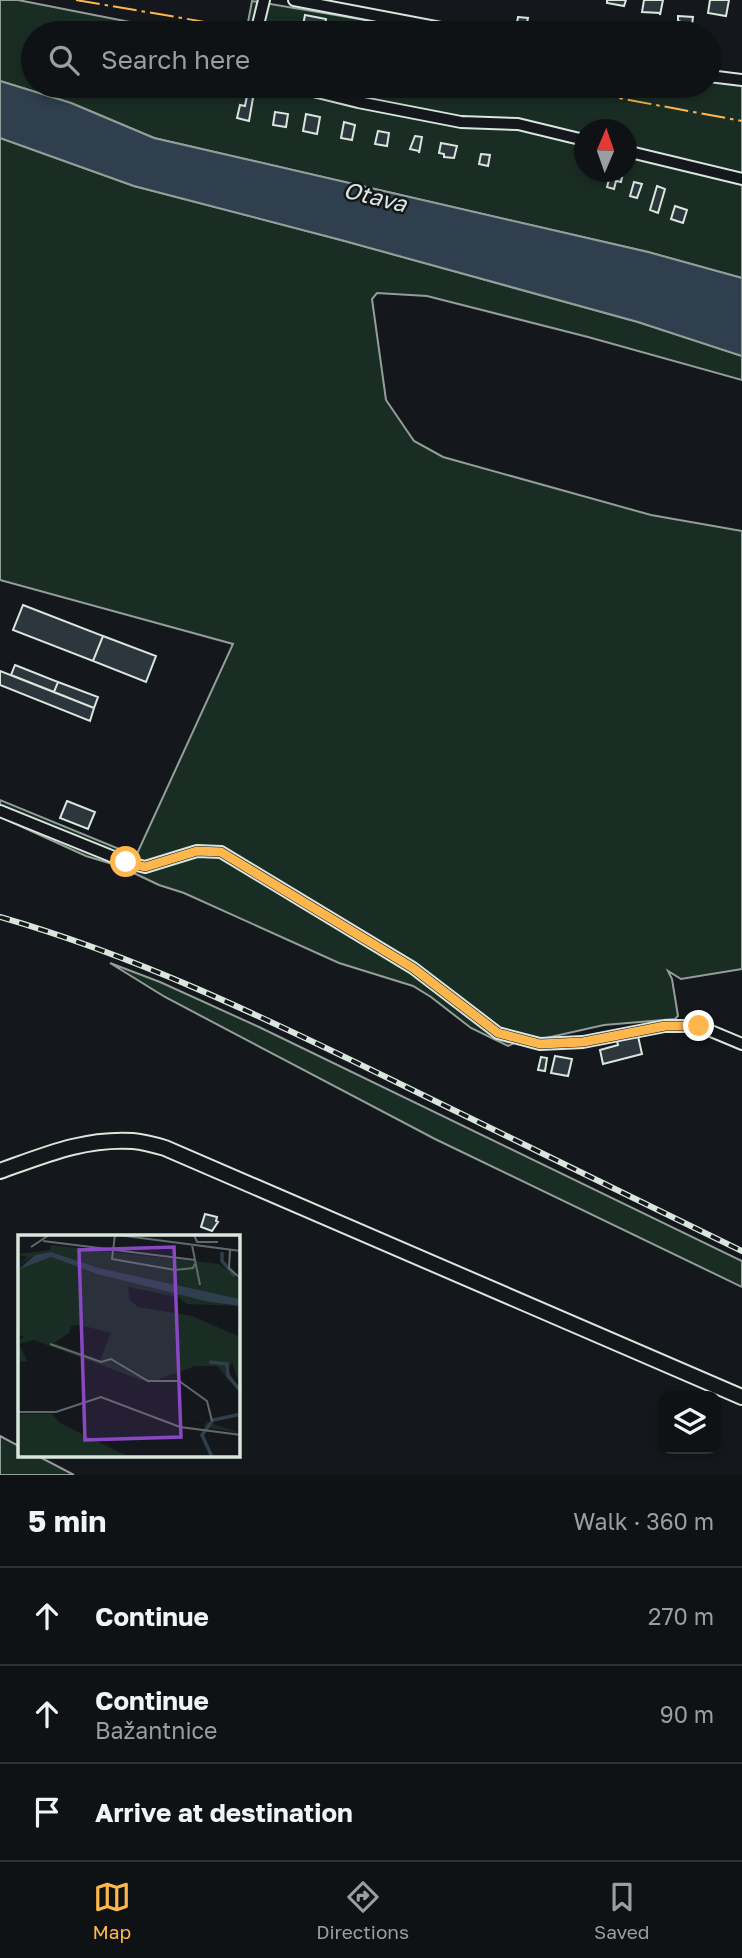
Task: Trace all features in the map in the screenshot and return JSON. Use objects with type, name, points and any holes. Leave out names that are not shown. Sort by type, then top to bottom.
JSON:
[{"type":"street","points":[[259,21],[264,0]]},
{"type":"street","points":[[294,0],[404,21]]},
{"type":"street","points":[[721,77],[742,80]]},
{"type":"street","points":[[342,98],[461,122],[518,124],[574,138]]},
{"type":"street","points":[[637,154],[742,179]]},
{"type":"street","points":[[0,811],[145,867],[197,851],[221,852],[413,968],[498,1033],[540,1044],[583,1042],[665,1026],[699,1026],[742,1044]]},
{"type":"street","points":[[0,1171],[69,1147],[104,1141],[135,1141],[165,1148],[742,1397]]},
{"type":"green space","points":[[0,0],[18,0],[125,21],[21,21],[21,88],[0,81]]},
{"type":"green space","points":[[252,1],[371,21],[248,21]]},
{"type":"green space","points":[[721,81],[742,85],[742,278],[648,252],[154,138],[55,98],[721,98]]},
{"type":"green space","points":[[0,138],[134,186],[638,322],[742,356],[742,380],[427,296],[377,293],[372,299],[386,400],[414,441],[443,457],[651,515],[742,531],[742,969],[681,979],[668,971],[672,979],[678,1016],[675,1019],[604,1025],[546,1038],[525,1038],[508,1046],[471,1028],[413,986],[339,963],[184,893],[159,885],[119,866],[86,856],[0,817],[0,800],[136,856],[233,644],[0,580]]},
{"type":"green space","points":[[110,963],[160,982],[259,1027],[742,1261],[742,1287],[435,1139],[165,997]]},
{"type":"green space","points":[[0,1436],[18,1445],[18,1458],[42,1458],[74,1475],[0,1475]]},
{"type":"water","name":"Otava","points":[[0,81],[21,88],[21,98],[55,98],[154,138],[648,252],[742,278],[742,356],[638,322],[134,186],[0,138]]},
{"type":"building","points":[[607,0],[626,0],[624,6],[607,3]]},
{"type":"building","points":[[644,0],[663,0],[660,15],[642,12]]},
{"type":"building","points":[[710,0],[729,0],[726,16],[708,13]]},
{"type":"building","points":[[305,15],[326,19],[326,21],[304,21]]},
{"type":"building","points":[[678,16],[693,17],[692,21],[678,21]]},
{"type":"building","points":[[518,17],[528,18],[527,21],[517,21]]},
{"type":"building","points":[[247,98],[253,98],[249,121],[237,118],[240,105],[245,106]]},
{"type":"building","points":[[275,112],[288,114],[286,127],[273,125]]},
{"type":"building","points":[[306,114],[320,117],[317,134],[303,131]]},
{"type":"building","points":[[344,122],[355,125],[352,140],[341,138]]},
{"type":"building","points":[[378,131],[389,133],[387,146],[375,144]]},
{"type":"building","points":[[415,136],[422,137],[419,153],[410,149]]},
{"type":"building","points":[[441,143],[457,146],[454,158],[444,157],[444,154],[439,153]]},
{"type":"building","points":[[481,154],[490,155],[488,166],[479,164]]},
{"type":"building","points":[[608,182],[616,182],[614,189],[607,187]]},
{"type":"building","points":[[634,182],[642,184],[637,198],[630,196]]},
{"type":"building","points":[[657,186],[665,189],[658,213],[650,210]]},
{"type":"building","points":[[675,206],[687,210],[683,223],[671,219]]},
{"type":"building","points":[[23,605],[103,636],[93,661],[13,630]]},
{"type":"building","points":[[103,636],[156,656],[146,682],[93,661]]},
{"type":"building","points":[[15,665],[58,682],[54,692],[11,675]]},
{"type":"building","points":[[0,671],[94,708],[90,721],[0,685]]},
{"type":"building","points":[[58,682],[98,697],[94,708],[54,692]]},
{"type":"building","points":[[67,801],[95,812],[88,829],[60,818]]},
{"type":"building","points":[[638,1036],[642,1054],[603,1064],[600,1050],[618,1045],[617,1041]]},
{"type":"building","points":[[555,1056],[572,1059],[568,1076],[551,1073]]},
{"type":"building","points":[[541,1057],[547,1058],[545,1071],[538,1070]]},
{"type":"building","points":[[205,1214],[217,1217],[218,1222],[212,1231],[201,1227]]},
{"type":"railway","points":[[0,917],[150,969],[247,1011],[742,1251]]},
{"type":"power","points":[[76,0],[199,21]]},
{"type":"power","points":[[618,98],[742,121]]},
{"type":"route","points":[[126,862],[145,867],[197,851],[221,852],[413,968],[498,1033],[540,1044],[583,1042],[665,1026],[699,1026]]}]
